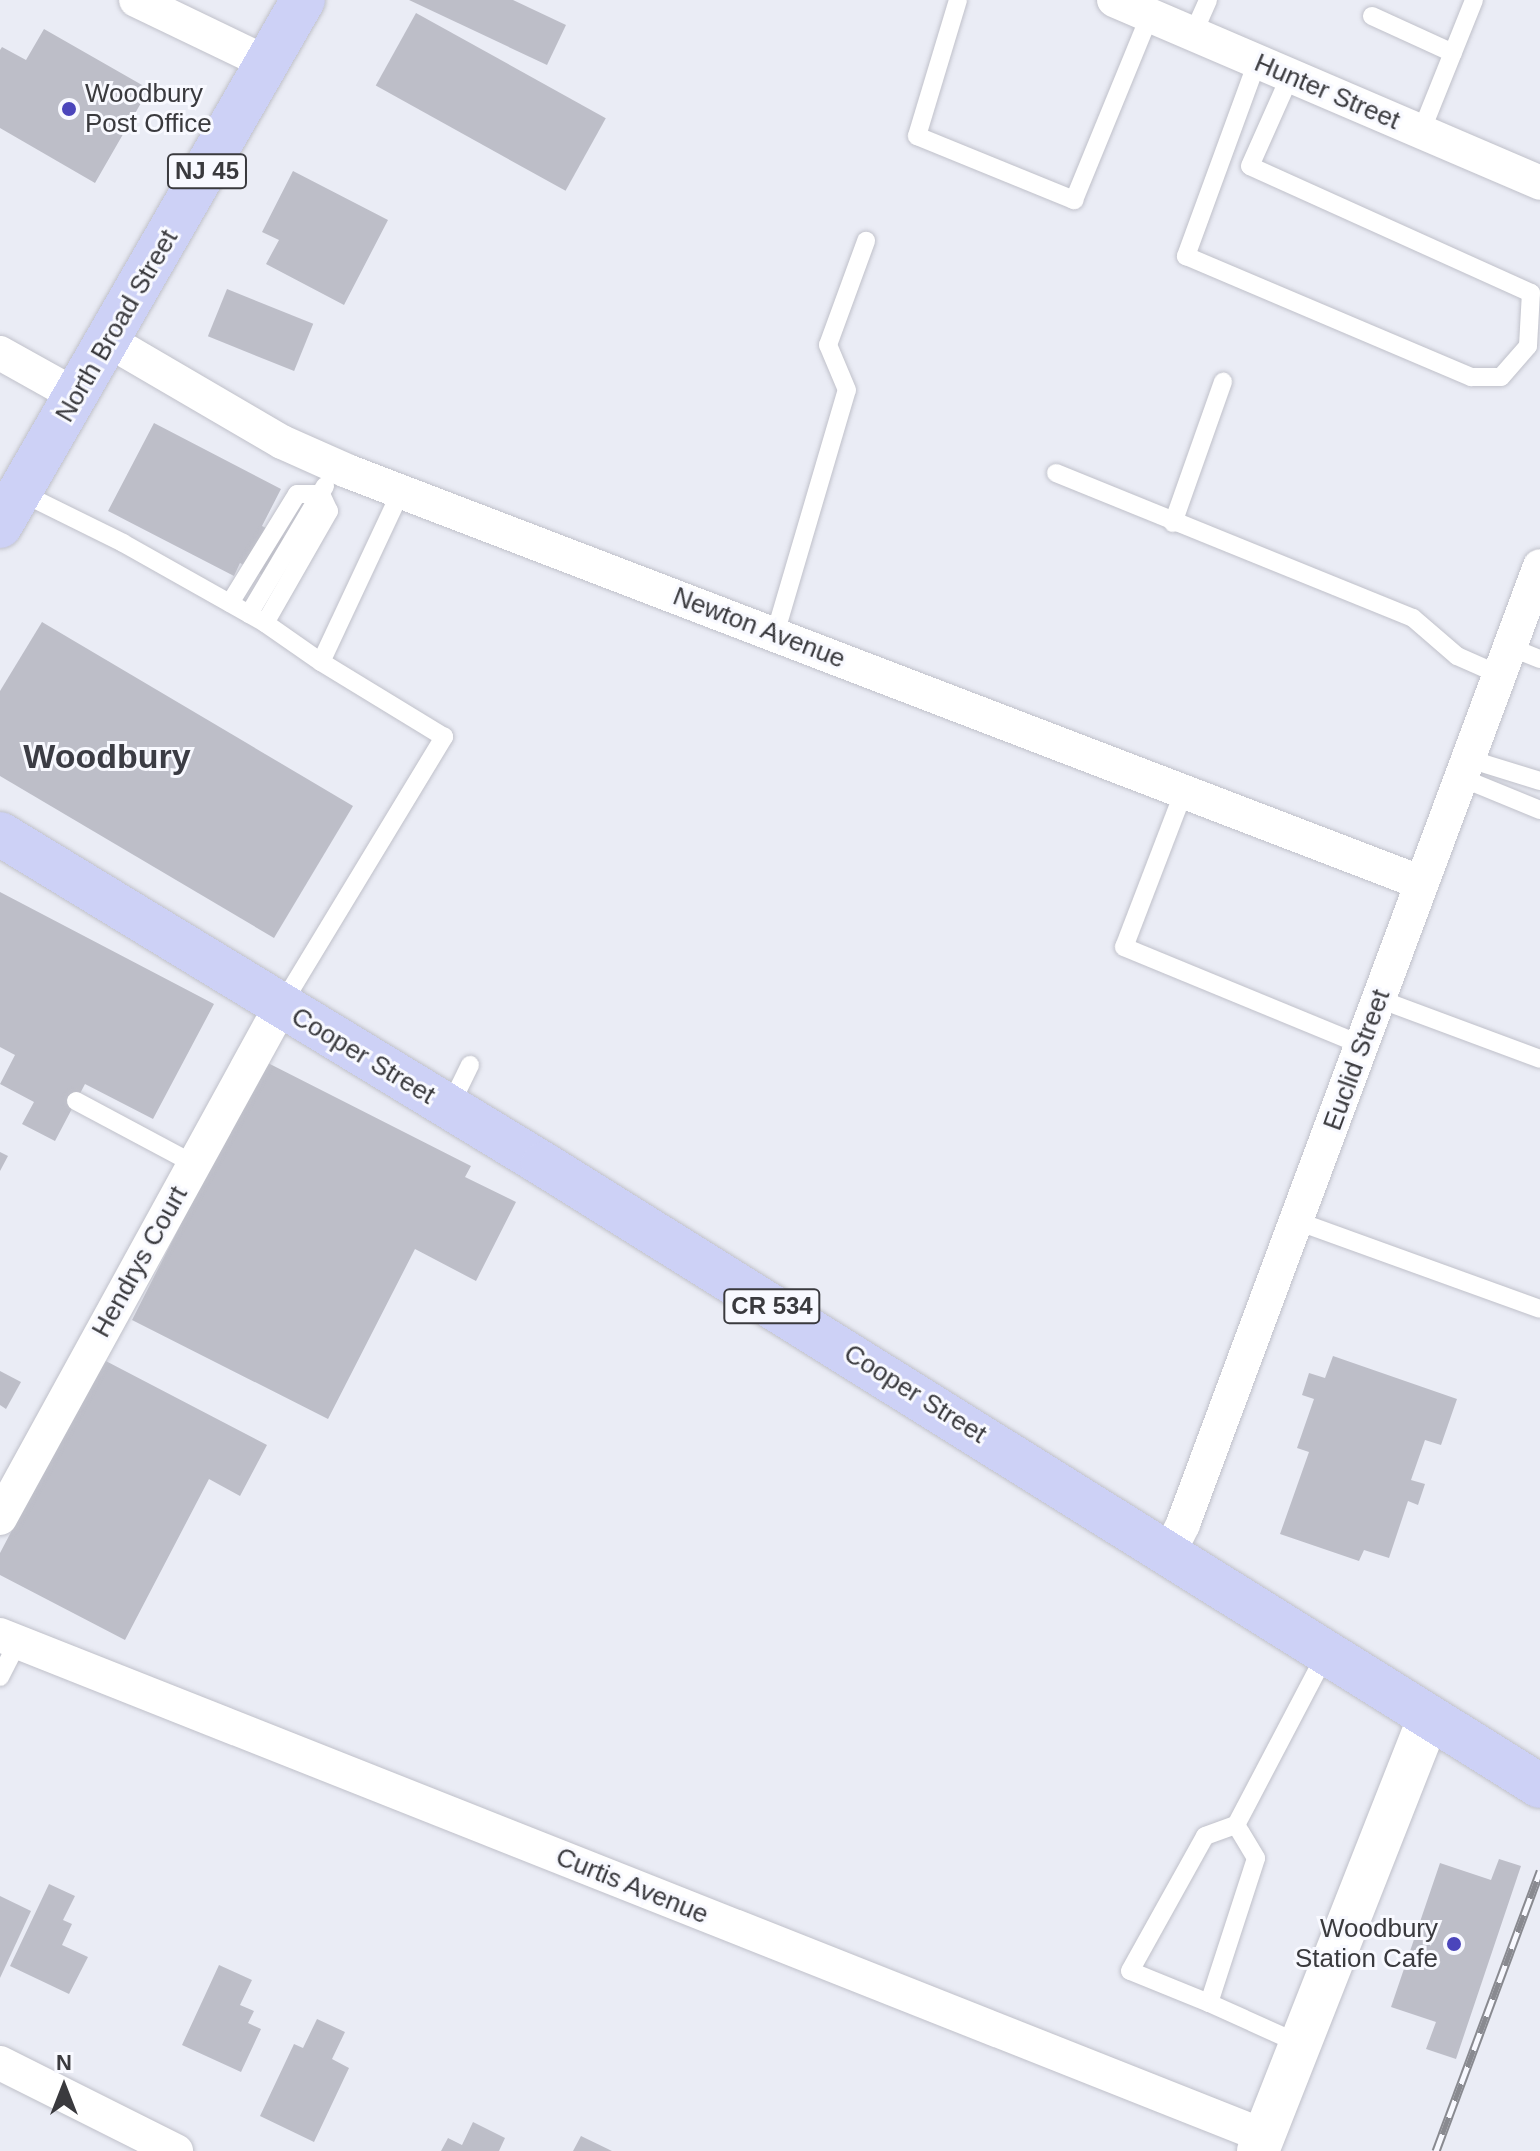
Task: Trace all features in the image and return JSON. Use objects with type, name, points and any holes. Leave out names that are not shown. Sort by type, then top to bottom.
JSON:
[{"type":"main road","name":"North Broad Street","points":[[10,509],[269,64],[303,0]]},
{"type":"main road","name":"Cooper Street","points":[[0,834],[1169,1552],[1540,1786]]},
{"type":"street","points":[[136,0],[269,64]]},
{"type":"street","name":"Hunter Street","points":[[1114,0],[1540,183]]},
{"type":"street","name":"Newton Avenue","points":[[109,341],[282,442],[329,480],[401,491],[1422,883]]},
{"type":"street","points":[[0,353],[77,396]]},
{"type":"street","name":"Euclid Street","points":[[1169,1552],[1183,1524],[1465,769],[1517,660],[1540,566]]},
{"type":"street","name":"Hendrys Court","points":[[0,1518],[281,1006]]},
{"type":"street","name":"Curtis Avenue","points":[[9,1639],[1261,2144]]},
{"type":"street","points":[[1261,2144],[1429,1717]]},
{"type":"street","points":[[0,2063],[176,2151]]},
{"type":"lane","points":[[958,0],[917,136],[1074,200],[1150,15]]},
{"type":"lane","points":[[1193,34],[1208,0]]},
{"type":"lane","points":[[1421,132],[1474,0]]},
{"type":"lane","points":[[1372,16],[1453,53]]},
{"type":"lane","points":[[1257,62],[1186,256],[1471,377],[1501,377],[1528,346],[1531,293],[1250,166],[1290,76]]},
{"type":"lane","points":[[775,634],[847,390],[828,345],[866,241]]},
{"type":"lane","points":[[1173,523],[1223,382]]},
{"type":"lane","points":[[1056,473],[1413,618],[1457,656],[1517,660]]},
{"type":"lane","points":[[230,603],[297,494],[329,480]]},
{"type":"lane","points":[[257,619],[329,480]]},
{"type":"lane","points":[[321,662],[401,491]]},
{"type":"lane","points":[[10,509],[123,543],[257,619],[444,737],[281,1006]]},
{"type":"lane","points":[[1465,769],[1540,781]]},
{"type":"lane","points":[[1465,769],[1540,810]]},
{"type":"lane","points":[[1184,791],[1124,947],[1362,1045]]},
{"type":"lane","points":[[1379,999],[1540,1059]]},
{"type":"lane","points":[[449,1108],[470,1065]]},
{"type":"lane","points":[[76,1101],[194,1164]]},
{"type":"lane","points":[[1297,1221],[1540,1309]]},
{"type":"lane","points":[[0,1677],[9,1639]]},
{"type":"lane","points":[[1300,2044],[1130,1971],[1205,1836],[1236,1825],[1327,1652]]},
{"type":"lane","points":[[1209,2003],[1256,1858],[1236,1825]]},
{"type":"building","points":[[409,0],[513,0],[566,25],[547,65]]},
{"type":"building","points":[[416,13],[606,118],[566,191],[376,86]]},
{"type":"building","name":"Woodbury Post Office","points":[[44,29],[149,89],[95,183],[0,128],[0,50],[2,47],[26,60]]},
{"type":"building","points":[[293,171],[388,220],[344,305],[266,264],[279,240],[262,232]]},
{"type":"building","points":[[227,289],[313,324],[294,371],[208,336]]},
{"type":"building","points":[[154,423],[281,489],[262,526],[313,552],[293,591],[240,563],[234,576],[108,511]]},
{"type":"building","points":[[42,622],[353,806],[274,938],[0,776],[0,691]]},
{"type":"building","points":[[0,892],[214,1004],[153,1119],[85,1084],[55,1141],[22,1124],[34,1102],[0,1084],[15,1055],[0,1047]]},
{"type":"building","points":[[264,1061],[471,1166],[465,1177],[516,1202],[476,1281],[415,1249],[328,1419],[132,1320]]},
{"type":"building","points":[[0,1152],[8,1156],[0,1171]]},
{"type":"building","points":[[1333,1356],[1457,1399],[1441,1445],[1425,1440],[1411,1480],[1425,1484],[1418,1505],[1408,1501],[1389,1558],[1364,1550],[1359,1561],[1280,1534],[1309,1452],[1297,1448],[1314,1399],[1302,1395],[1309,1373],[1325,1378]]},
{"type":"building","points":[[102,1359],[267,1445],[240,1496],[209,1479],[125,1640],[0,1575],[0,1553]]},
{"type":"building","points":[[0,1371],[21,1382],[6,1409],[0,1405]]},
{"type":"building","name":"Woodbury Station Cafe","points":[[1499,1859],[1521,1866],[1456,2059],[1426,2049],[1436,2022],[1391,2007],[1440,1863],[1491,1880]]},
{"type":"building","points":[[49,1884],[75,1896],[63,1920],[72,1924],[62,1945],[88,1957],[69,1994],[10,1966]]},
{"type":"building","points":[[0,1896],[31,1911],[0,1978]]},
{"type":"building","points":[[219,1965],[252,1980],[240,2005],[254,2011],[248,2023],[261,2029],[241,2072],[182,2045]]},
{"type":"building","points":[[317,2019],[345,2032],[332,2059],[349,2068],[314,2142],[260,2116],[294,2044],[303,2048]]},
{"type":"building","points":[[473,2122],[505,2138],[499,2151],[441,2151],[448,2138],[462,2145]]},
{"type":"building","points":[[581,2136],[612,2151],[573,2151]]},
{"type":"railway","points":[[1436,2151],[1540,1871]]},
{"type":"place","name":"Woodbury Post Office","points":[[69,109]]},
{"type":"place","name":"Woodbury Station Cafe","points":[[1454,1944]]},
{"type":"district","name":"Woodbury","points":[[107,757]]}]
